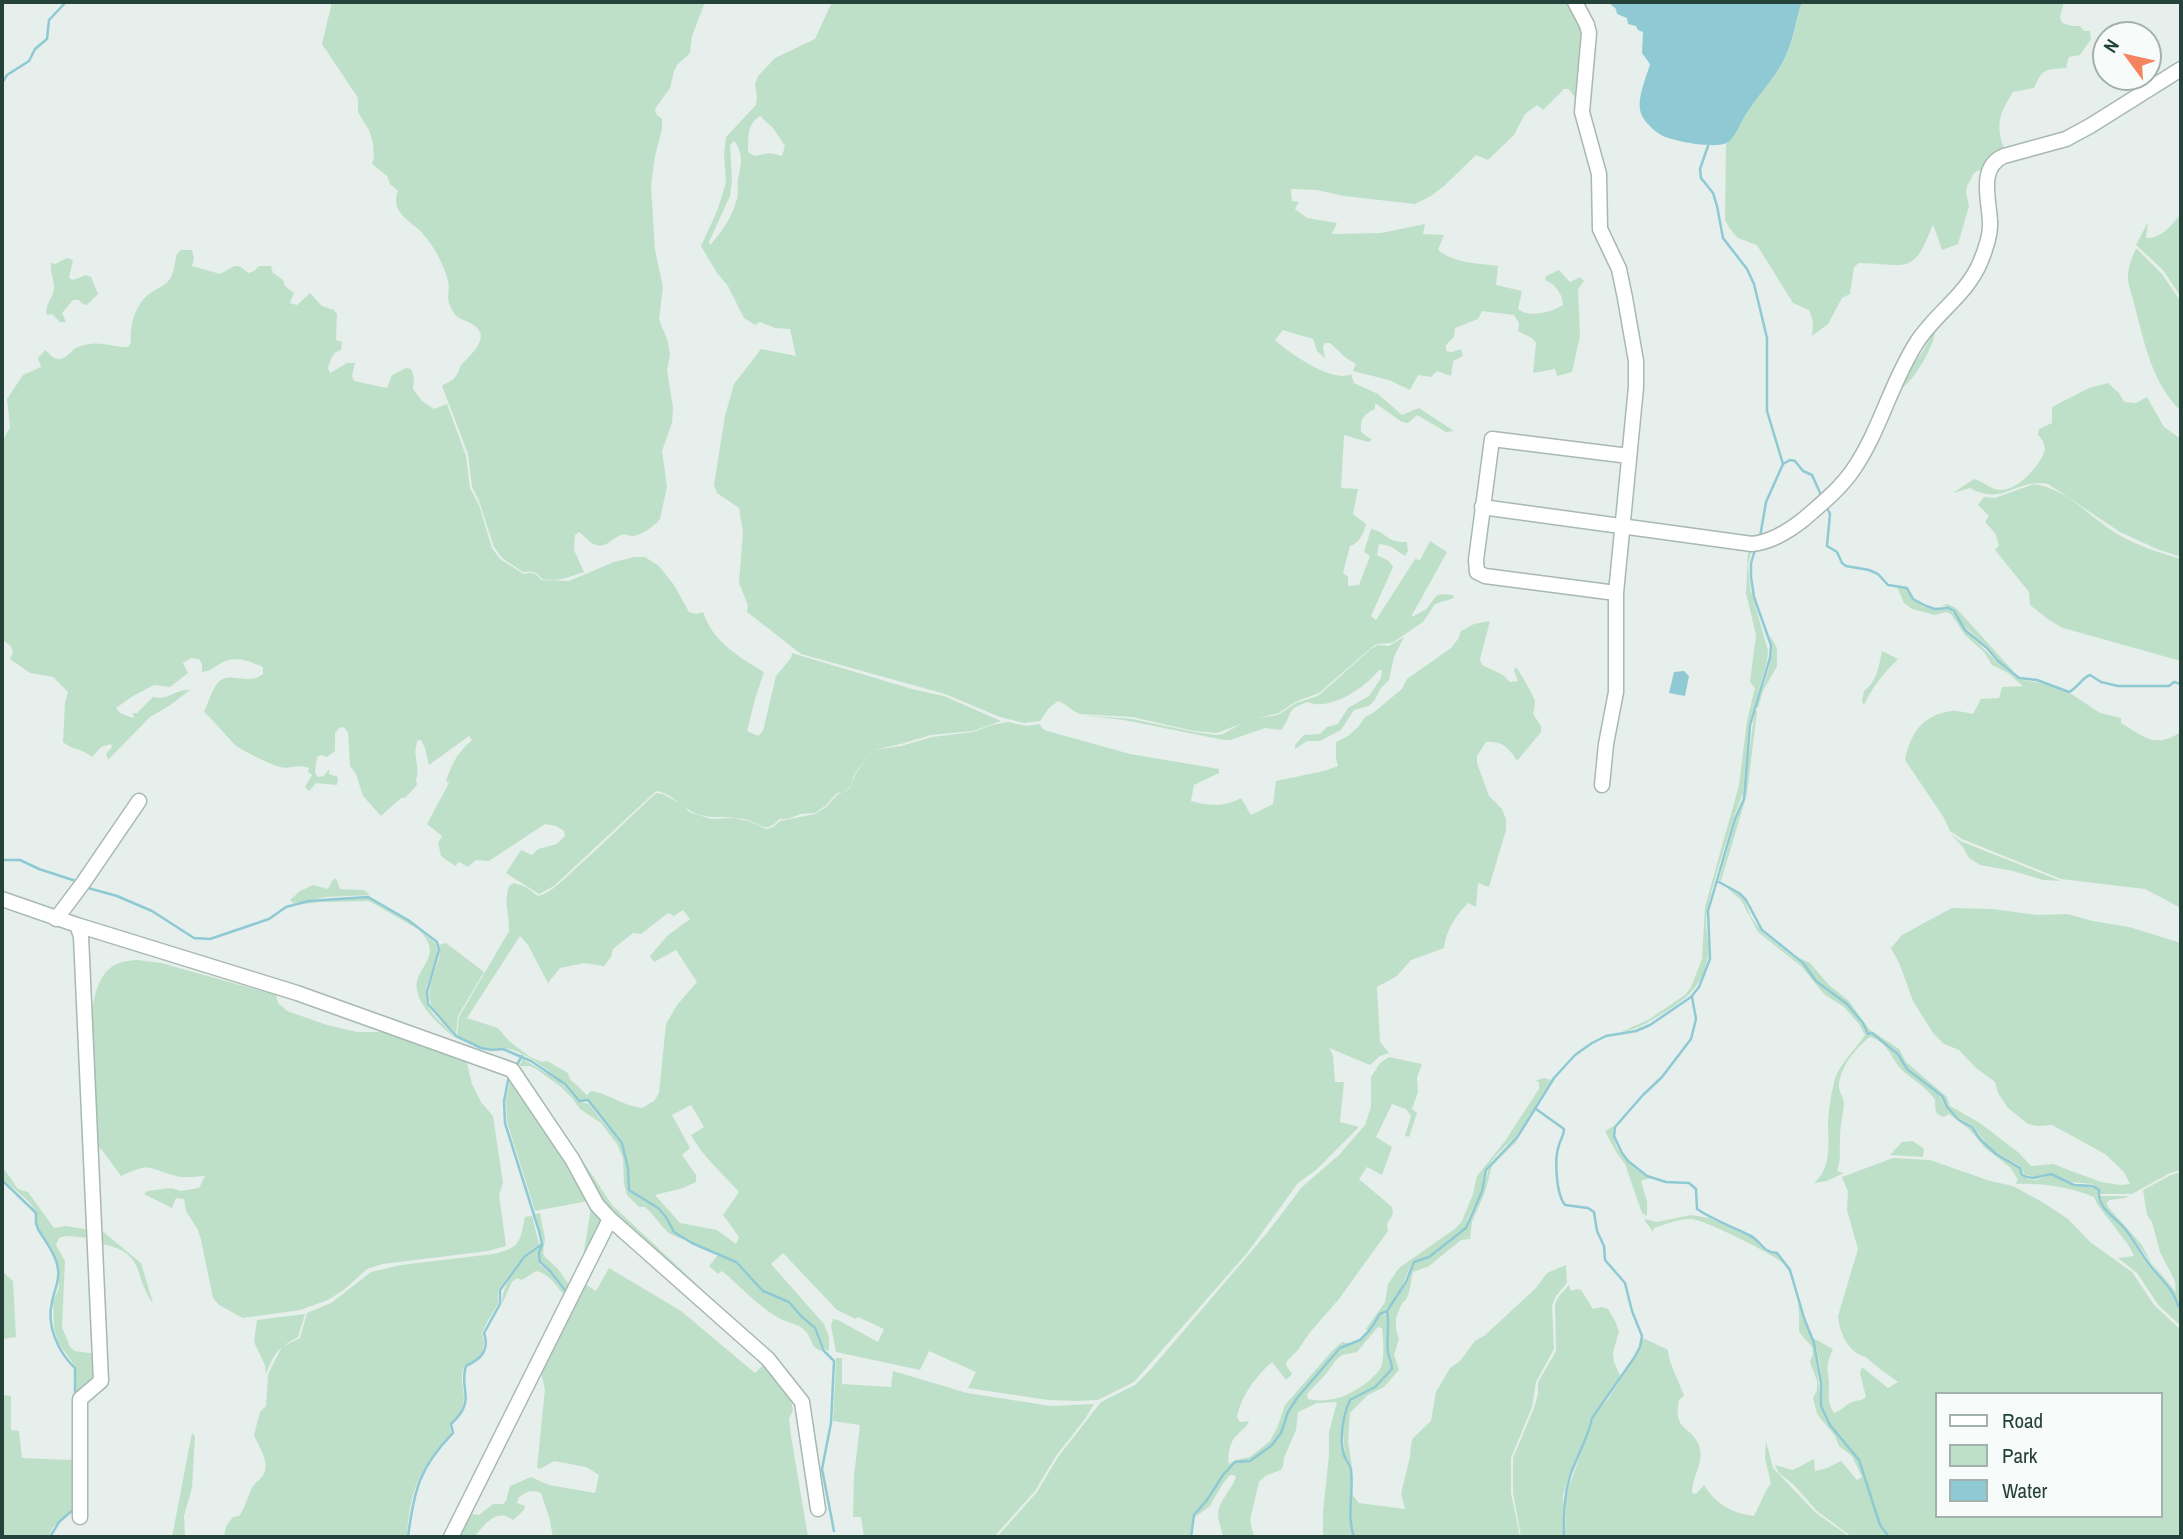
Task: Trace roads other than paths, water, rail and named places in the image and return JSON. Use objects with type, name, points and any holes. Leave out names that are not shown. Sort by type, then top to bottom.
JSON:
[{"type":"street","points":[[1575,2],[1589,33],[1582,111],[1599,174],[1598,220],[1619,269],[1636,360],[1635,418],[1621,527],[1616,593],[1616,692],[1606,744],[1602,785]]},
{"type":"street","points":[[1482,507],[1752,544],[1777,537],[1805,518],[1842,485],[1853,471],[1916,343],[1939,313],[1964,290],[1972,278],[1987,242],[1991,224],[1987,200],[1990,165],[2004,156],[2066,139],[2181,69]]},
{"type":"street","points":[[1616,593],[1485,576],[1477,572],[1482,507],[1492,439],[1629,456]]},
{"type":"street","points":[[56,919],[139,801]]},
{"type":"street","points":[[2,899],[56,919],[297,993],[508,1068],[516,1074],[572,1159],[597,1205],[768,1359],[802,1402],[818,1509]]},
{"type":"street","points":[[78,925],[82,949],[101,1381],[80,1399],[80,1517]]},
{"type":"street","points":[[451,1537],[610,1219]]},
{"type":"water","points":[[1608,2],[1802,2],[1786,57],[1731,139],[1714,145],[1694,144],[1661,135],[1642,116],[1642,90],[1650,64],[1642,53],[1643,32],[1628,24],[1627,18],[1617,14],[1616,9]]},
{"type":"water","points":[[1684,671],[1689,676],[1685,696],[1669,693],[1674,672]]},
{"type":"waterway","points":[[2,83],[7,75],[29,61],[35,49],[47,39],[49,20],[66,2]]},
{"type":"waterway","points":[[1708,146],[1700,169],[1701,178],[1713,193],[1723,238],[1747,269],[1754,284],[1767,338],[1767,411],[1783,464],[1766,502],[1760,537]]},
{"type":"waterway","points":[[1783,464],[1790,460],[1795,461],[1803,471],[1812,475],[1821,495]]},
{"type":"waterway","points":[[1827,508],[1830,514],[1827,546],[1837,552],[1842,563],[1878,574],[1888,585],[1907,588],[1913,599],[1926,606],[1954,611],[1965,630],[2019,678],[2037,680],[2069,692],[2090,675],[2101,682],[2118,686],[2169,686],[2174,682],[2181,684]]},
{"type":"waterway","points":[[1191,1537],[1194,1515],[1223,1475],[1235,1462],[1250,1461],[1272,1445],[1281,1433],[1288,1412],[1297,1398],[1340,1348],[1360,1340],[1380,1314],[1387,1311],[1406,1282],[1414,1262],[1429,1257],[1466,1228],[1482,1191],[1486,1170],[1518,1136],[1554,1078],[1575,1055],[1606,1036],[1636,1031],[1650,1025],[1691,997],[1699,987],[1710,959],[1708,911],[1735,819],[1744,799],[1750,725],[1770,658],[1771,645],[1754,597],[1751,577],[1755,550]]},
{"type":"waterway","points":[[2,860],[20,860],[79,882]]},
{"type":"waterway","points":[[1719,882],[1739,893],[1746,900],[1762,930],[1803,963],[1816,981],[1847,1004],[1863,1023],[1868,1034],[1872,1033],[1898,1054],[1907,1069],[1942,1096],[1947,1107],[1959,1120],[1972,1127],[1996,1154],[2020,1168],[2022,1175],[2026,1177],[2036,1178],[2051,1174],[2074,1185],[2093,1186],[2099,1190],[2103,1207],[2128,1233],[2181,1308]]},
{"type":"waterway","points":[[88,888],[117,896],[152,911],[194,938],[210,939],[269,919],[286,907],[308,901],[368,897],[408,920],[437,942],[439,950],[427,992],[428,1004],[456,1036],[481,1048],[503,1049],[531,1061],[565,1084],[579,1101],[588,1100],[622,1143],[628,1168],[629,1190],[658,1208],[674,1232],[736,1262],[763,1291],[789,1302],[815,1328],[824,1351],[834,1361],[831,1423],[822,1469],[834,1531]]},
{"type":"waterway","points":[[1692,997],[1696,1019],[1691,1039],[1662,1077],[1615,1127],[1614,1136],[1628,1161],[1647,1176],[1666,1182],[1689,1183],[1696,1189],[1697,1209],[1753,1237],[1768,1251],[1777,1253],[1790,1270],[1814,1343],[1821,1383],[1821,1406],[1830,1425],[1859,1460],[1880,1525],[1889,1537]]},
{"type":"waterway","points":[[515,1068],[522,1056]]},
{"type":"waterway","points":[[509,1076],[504,1101],[505,1123],[539,1231],[542,1244],[540,1262],[567,1293]]},
{"type":"waterway","points":[[1536,1109],[1564,1129],[1557,1151],[1557,1176],[1562,1200],[1565,1205],[1588,1208],[1594,1212],[1597,1231],[1604,1246],[1605,1260],[1625,1283],[1642,1336],[1634,1358],[1592,1418],[1568,1484],[1564,1506],[1564,1537]]},
{"type":"waterway","points":[[2,1180],[36,1213],[38,1229],[55,1259],[58,1278],[52,1302],[52,1329],[63,1354],[75,1368],[75,1397]]},
{"type":"waterway","points":[[408,1537],[420,1480],[432,1457],[453,1433],[451,1424],[464,1408],[466,1366],[480,1357],[485,1349],[484,1333],[500,1304],[500,1290],[524,1257],[542,1244]]},
{"type":"waterway","points":[[1354,1537],[1351,1520],[1351,1470],[1342,1442],[1345,1413],[1350,1400],[1375,1387],[1392,1369],[1388,1354],[1387,1311]]},
{"type":"waterway","points":[[50,1537],[59,1522],[75,1508]]}]
